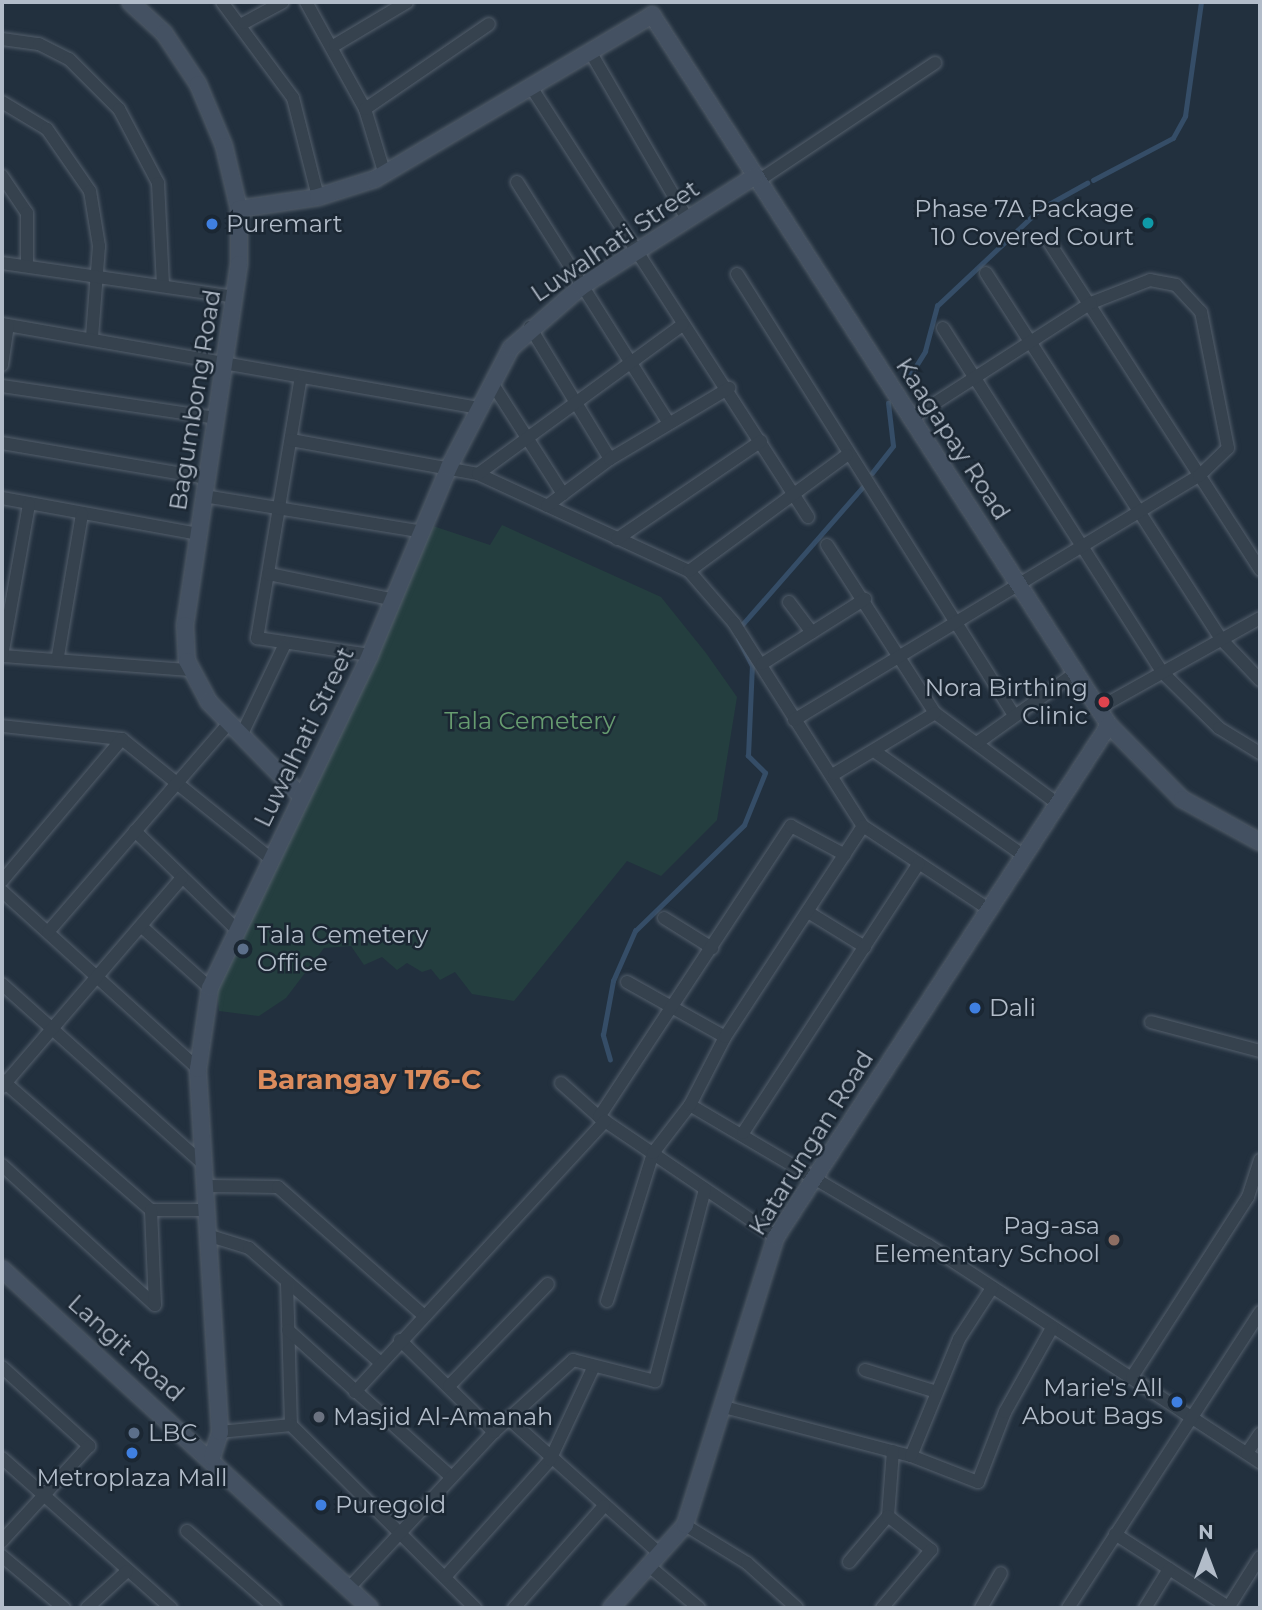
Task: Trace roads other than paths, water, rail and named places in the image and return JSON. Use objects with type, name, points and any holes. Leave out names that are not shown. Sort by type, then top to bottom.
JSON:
[{"type":"street","name":"Bagumbong Road","points":[[130,2],[164,33],[198,84],[239,209],[235,297],[185,632],[190,670],[229,723],[299,794]]},
{"type":"street","points":[[222,2],[243,23],[293,98],[318,197]]},
{"type":"street","points":[[243,23],[283,2]]},
{"type":"street","points":[[306,2],[335,45],[365,108],[385,175]]},
{"type":"street","points":[[335,45],[407,2]]},
{"type":"street","name":"Kaagapay Road","points":[[591,53],[653,15],[756,179],[1021,584],[1109,725],[1182,799],[1260,842]]},
{"type":"street","points":[[365,108],[489,24]]},
{"type":"street","points":[[2,38],[39,44],[69,59],[119,109],[158,183],[163,284]]},
{"type":"street","points":[[239,209],[318,197],[385,175],[533,90],[591,53],[686,217]]},
{"type":"street","points":[[756,179],[935,63]]},
{"type":"street","points":[[533,90],[682,325],[729,388],[808,517]]},
{"type":"street","points":[[2,102],[47,129],[79,169],[96,215],[99,272],[92,337]]},
{"type":"street","points":[[2,176],[27,213],[27,264]]},
{"type":"street","name":"Luwalhati Street","points":[[212,1457],[220,1433],[198,1069],[210,988],[299,794],[370,655],[449,467],[492,383],[530,327],[581,287],[686,217],[756,179]]},
{"type":"street","points":[[517,182],[581,287],[670,423]]},
{"type":"street","points":[[1049,242],[1091,303],[1260,570]]},
{"type":"street","points":[[2,263],[99,272],[235,297]]},
{"type":"street","points":[[986,273],[1221,639],[1260,680]]},
{"type":"street","points":[[737,274],[847,455],[957,622],[1014,715]]},
{"type":"street","points":[[794,720],[1199,476],[1226,455],[1228,442],[1206,325],[1193,298],[1176,285],[1150,280],[1091,303],[912,418]]},
{"type":"street","points":[[2,365],[5,325],[92,337],[224,361],[300,382],[477,408]]},
{"type":"street","points":[[478,474],[628,359],[682,325]]},
{"type":"street","points":[[530,327],[610,459]]},
{"type":"street","points":[[943,328],[1162,672],[1219,728],[1260,753]]},
{"type":"street","points":[[300,382],[257,638],[284,646],[370,655]]},
{"type":"street","points":[[492,383],[563,494]]},
{"type":"street","points":[[2,386],[216,418]]},
{"type":"street","points":[[547,506],[610,459],[729,388]]},
{"type":"street","points":[[291,440],[478,474],[690,571],[762,664],[794,720],[834,775],[863,826],[987,908]]},
{"type":"street","points":[[617,539],[761,441]]},
{"type":"street","points":[[2,443],[206,478]]},
{"type":"street","points":[[690,571],[793,491],[847,455]]},
{"type":"street","points":[[204,496],[423,532]]},
{"type":"street","points":[[2,498],[198,534]]},
{"type":"street","points":[[29,504],[2,656],[58,656],[190,670]]},
{"type":"street","points":[[58,656],[82,514]]},
{"type":"street","points":[[827,545],[902,655],[935,713],[1054,801]]},
{"type":"street","points":[[269,574],[394,600]]},
{"type":"street","points":[[762,664],[865,599]]},
{"type":"street","points":[[789,602],[812,632]]},
{"type":"street","points":[[1099,708],[1260,618]]},
{"type":"street","points":[[241,736],[284,646]]},
{"type":"street","points":[[977,743],[1077,672]]},
{"type":"street","points":[[834,775],[877,753],[935,713]]},
{"type":"street","points":[[48,932],[229,723]]},
{"type":"street","name":"Katarungan Road","points":[[611,1608],[685,1525],[776,1237],[1054,801],[1109,725]]},
{"type":"street","points":[[2,726],[122,739],[270,858]]},
{"type":"street","points":[[2,881],[122,739]]},
{"type":"street","points":[[877,753],[1021,854]]},
{"type":"street","points":[[355,1392],[422,1314],[602,1119],[791,825],[845,855]]},
{"type":"street","points":[[607,1301],[653,1153],[690,1105],[725,1037],[863,826]]},
{"type":"street","points":[[135,831],[237,930]]},
{"type":"street","points":[[743,1133],[919,863]]},
{"type":"street","points":[[183,878],[99,977],[3,1083],[151,1210],[206,1210]]},
{"type":"street","points":[[2,891],[198,1069]]},
{"type":"street","points":[[808,912],[865,947]]},
{"type":"street","points":[[664,918],[712,948]]},
{"type":"street","points":[[142,927],[210,988]]},
{"type":"street","points":[[627,982],[725,1037]]},
{"type":"street","points":[[2,984],[203,1164]]},
{"type":"street","points":[[1151,1022],[1260,1051]]},
{"type":"street","points":[[561,1083],[602,1119],[776,1237]]},
{"type":"street","points":[[690,1105],[743,1133],[992,1288],[1260,1462]]},
{"type":"street","points":[[1132,1377],[1248,1197],[1260,1160]]},
{"type":"street","points":[[2,1165],[155,1305],[151,1210]]},
{"type":"street","points":[[205,1185],[278,1187],[422,1314]]},
{"type":"street","points":[[349,1588],[403,1534],[451,1477],[494,1432],[573,1360],[593,1368],[655,1381],[705,1189]]},
{"type":"street","points":[[207,1235],[242,1244],[381,1363]]},
{"type":"street","name":"Langit Road","points":[[2,1269],[212,1457],[370,1608]]},
{"type":"street","points":[[287,1283],[291,1425],[475,1608]]},
{"type":"street","points":[[449,1386],[548,1284]]},
{"type":"street","points":[[911,1456],[959,1339],[992,1288]]},
{"type":"street","points":[[1068,1608],[1260,1312]]},
{"type":"street","points":[[724,1407],[911,1456],[979,1481],[1011,1399],[1052,1328]]},
{"type":"street","points":[[288,1329],[451,1477]]},
{"type":"street","points":[[400,1340],[494,1432]]},
{"type":"street","points":[[2,1367],[89,1446],[2,1541]]},
{"type":"street","points":[[445,1577],[550,1460],[593,1368]]},
{"type":"street","points":[[865,1370],[937,1392]]},
{"type":"street","points":[[509,1419],[550,1460],[604,1506],[699,1608]]},
{"type":"street","points":[[220,1433],[291,1425]]},
{"type":"street","points":[[1247,1453],[1260,1434]]},
{"type":"street","points":[[849,1562],[888,1516],[893,1451]]},
{"type":"street","points":[[2,1458],[171,1608]]},
{"type":"street","points":[[514,1608],[604,1506]]},
{"type":"street","points":[[882,1608],[931,1550],[888,1516]]},
{"type":"street","points":[[685,1525],[747,1563],[797,1608]]},
{"type":"street","points":[[187,1531],[275,1608]]},
{"type":"street","points":[[1115,1534],[1229,1608],[1260,1557]]},
{"type":"street","points":[[2,1556],[64,1608]]},
{"type":"street","points":[[1145,1608],[1169,1569]]},
{"type":"street","points":[[87,1608],[127,1571]]},
{"type":"street","points":[[981,1608],[1001,1573]]},
{"type":"waterway","points":[[1093,180],[1173,138],[1185,116],[1201,2]]},
{"type":"waterway","points":[[906,382],[925,351],[937,306],[1040,209],[1087,183]]},
{"type":"waterway","points":[[872,473],[893,446],[888,403]]},
{"type":"waterway","points":[[741,626],[862,488]]},
{"type":"waterway","points":[[610,1060],[603,1035],[613,981],[635,931],[744,825],[765,773],[748,756],[752,666],[738,639]]},
{"type":"place","name":"Phase 7A Package 10 Covered Court","points":[[1148,223]]},
{"type":"place","name":"Puremart","points":[[212,224]]},
{"type":"place","name":"Nora Birthing Clinic","points":[[1104,702]]},
{"type":"place","name":"Tala Cemetery Office","points":[[243,949]]},
{"type":"place","name":"Dali","points":[[975,1008]]},
{"type":"place","name":"Pag-asa Elementary School","points":[[1114,1240]]},
{"type":"place","name":"Marie's All About Bags","points":[[1177,1402]]},
{"type":"place","name":"Masjid Al-Amanah","points":[[319,1417]]},
{"type":"place","name":"LBC","points":[[134,1433]]},
{"type":"place","name":"Metroplaza Mall","points":[[132,1453]]},
{"type":"place","name":"Puregold","points":[[321,1505]]},
{"type":"district","name":"Barangay 176-C","points":[[369,1079]]},
{"type":"park label","name":"Tala Cemetery","points":[[530,721]]}]
